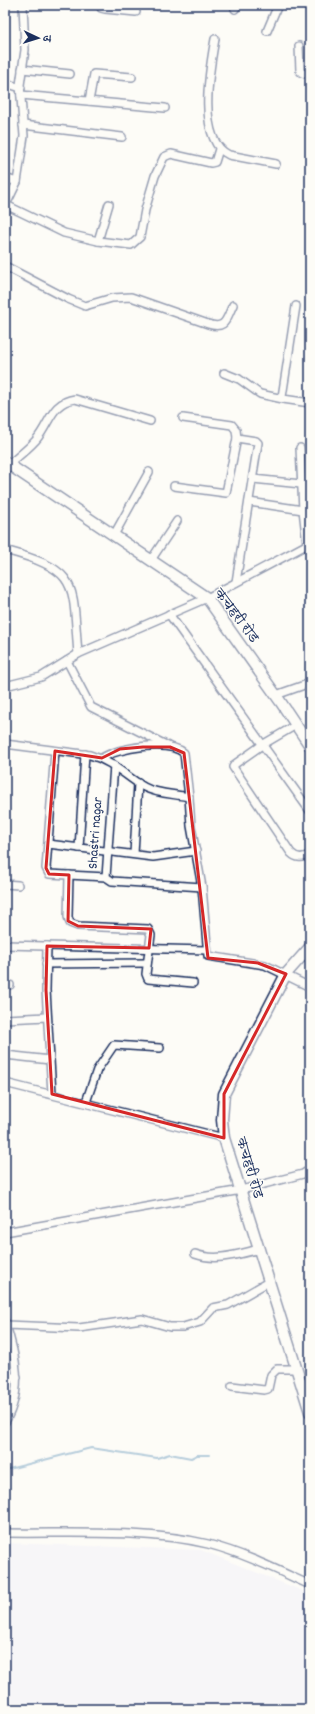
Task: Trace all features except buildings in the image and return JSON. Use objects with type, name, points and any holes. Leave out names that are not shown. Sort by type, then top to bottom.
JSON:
[{"type":"main road","name":"कचहरी रोड","points":[[7,463],[206,598],[276,695],[310,746]]},
{"type":"main road","name":"कचहरी रोड","points":[[310,947],[286,974],[224,1094],[222,1120],[224,1138],[310,1412]]},
{"type":"street","points":[[23,5],[25,50],[21,91],[24,136],[17,182],[6,206],[73,236],[98,242],[131,245],[140,237],[145,210],[155,176],[161,162],[167,154],[212,163],[215,162],[219,149]]},
{"type":"street","points":[[100,5],[101,8],[105,9],[136,12]]},
{"type":"street","points":[[267,31],[278,5]]},
{"type":"street","points":[[215,40],[210,70],[207,108],[214,141],[219,149],[229,155],[276,164]]},
{"type":"street","points":[[299,46],[300,71],[302,74],[310,75]]},
{"type":"street","points":[[22,69],[70,74]]},
{"type":"street","points":[[89,101],[94,74],[132,77]]},
{"type":"street","points":[[5,83],[21,91],[89,101],[164,108]]},
{"type":"street","points":[[23,126],[122,137]]},
{"type":"street","points":[[5,178],[17,182]]},
{"type":"street","points":[[98,242],[109,204]]},
{"type":"street","points":[[5,266],[84,306],[112,298],[131,297],[208,324],[220,326],[224,324],[233,305]]},
{"type":"street","points":[[283,399],[296,306]]},
{"type":"street","points":[[224,374],[239,379],[260,394],[310,403]]},
{"type":"street","points":[[7,463],[36,440],[55,409],[70,400],[75,400],[150,421]]},
{"type":"street","points":[[174,486],[226,493],[237,438],[236,430],[232,425],[183,418]]},
{"type":"street","points":[[236,582],[258,443],[256,441],[237,438]]},
{"type":"street","points":[[5,686],[41,677],[78,654],[206,598],[309,544],[303,510],[300,448]]},
{"type":"street","points":[[114,535],[150,472]]},
{"type":"street","points":[[253,479],[301,484]]},
{"type":"street","points":[[249,502],[303,510]]},
{"type":"street","points":[[151,560],[177,521]]},
{"type":"street","points":[[5,550],[41,560],[57,569],[71,585],[74,596],[78,654]]},
{"type":"street","points":[[169,614],[310,811]]},
{"type":"street","points":[[67,661],[91,707],[170,747],[184,752],[190,797],[190,820],[202,887],[207,950],[210,957],[258,964],[286,974],[310,987]]},
{"type":"street","points":[[276,695],[310,683]]},
{"type":"street","points":[[296,725],[262,745],[235,764],[234,771],[291,853],[300,858],[310,854]]},
{"type":"street","points":[[5,744],[85,754],[102,758],[114,764],[138,783],[152,790],[190,797]]},
{"type":"street","points":[[102,758],[120,749],[157,746],[170,747]]},
{"type":"street","points":[[55,751],[46,868],[47,872],[49,874],[106,877]]},
{"type":"street","points":[[79,848],[85,754]]},
{"type":"street","name":"Shastri nagar","points":[[114,764],[106,877],[112,881],[202,887]]},
{"type":"street","points":[[134,854],[138,783]]},
{"type":"street","points":[[48,844],[159,857],[196,851]]},
{"type":"street","points":[[69,875],[68,917],[70,923],[78,926],[148,929],[151,935],[147,963],[147,977],[151,980],[193,983]]},
{"type":"street","points":[[5,884],[18,885]]},
{"type":"street","points":[[5,945],[207,950]]},
{"type":"street","points":[[47,946],[47,1017],[52,1094]]},
{"type":"street","points":[[46,964],[147,963]]},
{"type":"street","points":[[5,1019],[47,1017]]},
{"type":"street","points":[[86,1102],[97,1070],[114,1045],[160,1048]]},
{"type":"street","points":[[5,1055],[50,1060]]},
{"type":"street","points":[[5,1083],[86,1102],[224,1138]]},
{"type":"street","points":[[5,1232],[241,1190],[303,1174],[310,1170]]},
{"type":"street","points":[[195,1254],[210,1258],[222,1258],[260,1249]]},
{"type":"street","points":[[5,1422],[15,1400],[17,1377],[13,1346],[5,1323],[79,1328],[142,1319],[170,1327],[183,1327],[200,1322],[213,1308],[228,1305],[270,1281]]},
{"type":"street","points":[[232,1386],[264,1390],[268,1389],[271,1375],[277,1370],[297,1369]]},
{"type":"street","points":[[5,1377],[17,1377]]},
{"type":"street","points":[[5,1533],[160,1536],[186,1540],[208,1544],[233,1552],[310,1585]]},
{"type":"highlighted area","points":[[143,747],[170,747],[184,753],[208,958],[258,963],[286,974],[224,1094],[224,1138],[52,1094],[46,990],[47,946],[149,948],[151,929],[78,926],[68,921],[69,875],[49,874],[46,868],[55,751],[102,758],[120,749]]},
{"type":"shaded area","points":[[5,1543],[201,1550],[310,1594],[310,1709],[5,1709]]},
{"type":"waterway","points":[[5,1470],[91,1448],[157,1458],[170,1454],[191,1458],[197,1455],[209,1455]]}]
